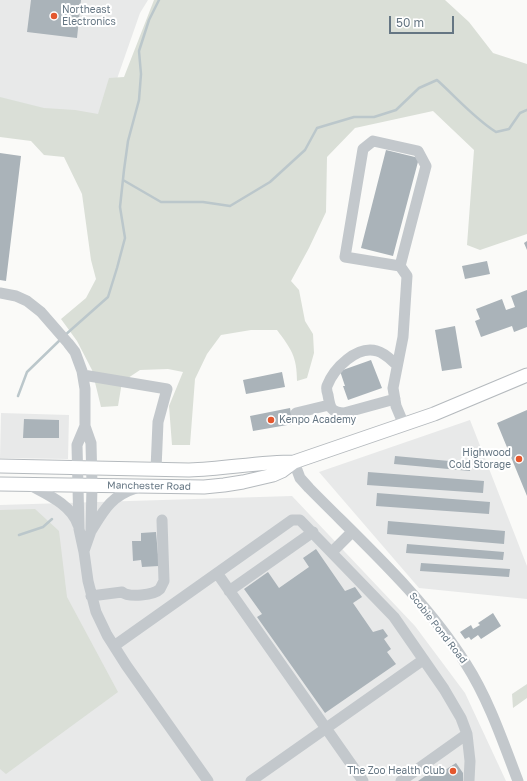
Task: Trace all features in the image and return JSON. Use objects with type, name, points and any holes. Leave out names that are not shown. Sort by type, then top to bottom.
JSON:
[{"type":"main road","name":"Manchester Road","points":[[0,466],[205,470],[260,463],[294,462],[434,414],[527,375]]},
{"type":"main road","name":"Manchester Road","points":[[0,484],[204,487],[243,482],[282,471],[294,462]]},
{"type":"street","points":[[400,266],[426,166],[418,151],[373,141],[363,149],[345,257],[400,266],[407,276],[403,337],[393,388],[396,406],[404,424]]},
{"type":"street","points":[[0,293],[16,296],[27,301],[41,312],[68,342],[79,362],[85,389],[85,426],[91,443],[91,531]]},
{"type":"street","points":[[395,399],[344,413],[336,412],[332,410],[329,405],[327,387],[346,360],[366,350],[376,350],[383,353],[398,365]]},
{"type":"street","points":[[83,375],[167,390],[158,422],[156,470]]},
{"type":"street","points":[[296,413],[329,405]]},
{"type":"street","points":[[79,529],[77,445],[85,426]]},
{"type":"street","name":"Scobie Pond Road","points":[[294,462],[300,478],[308,488],[417,599],[456,648],[483,695],[518,781]]},
{"type":"street","points":[[27,484],[64,506],[74,516],[79,529],[91,596],[96,612],[114,646],[208,781]]},
{"type":"street","points":[[84,552],[91,531],[103,511],[115,498],[128,491],[143,486]]},
{"type":"street","points":[[91,596],[122,592],[130,595],[152,594],[162,588],[164,581],[162,520]]},
{"type":"street","points":[[114,646],[292,520],[300,520],[394,617],[444,689],[461,718],[466,734],[470,761],[469,781]]},
{"type":"street","points":[[229,591],[313,532]]},
{"type":"street","points":[[332,552],[352,532]]},
{"type":"street","points":[[217,573],[363,781]]},
{"type":"street","points":[[251,781],[423,660]]},
{"type":"street","points":[[401,781],[466,734]]},
{"type":"shaded area","points":[[0,0],[148,0],[140,13],[118,76],[103,142],[0,101]]},
{"type":"shaded area","points":[[154,0],[445,0],[469,22],[493,53],[527,64],[527,234],[480,250],[467,245],[474,150],[433,111],[355,128],[327,157],[326,212],[291,281],[299,290],[305,321],[313,334],[314,353],[307,378],[297,381],[296,365],[292,353],[277,330],[251,330],[221,335],[207,354],[195,379],[190,445],[172,445],[169,406],[183,372],[168,369],[140,370],[122,382],[118,406],[101,407],[92,370],[77,341],[61,319],[86,298],[96,279],[91,260],[82,194],[64,157],[44,155],[31,141],[0,137],[0,97],[44,108],[75,110],[98,114],[109,78],[124,77]]},
{"type":"shaded area","points":[[1,413],[69,415],[68,459],[0,458]]},
{"type":"shaded area","points":[[470,420],[527,566],[527,599],[419,588],[319,472]]},
{"type":"shaded area","points":[[292,496],[415,626],[465,693],[506,781],[0,781],[0,505]]},
{"type":"shaded area","points":[[35,509],[59,531],[67,597],[118,692],[6,774],[0,769],[0,510]]},
{"type":"shaded area","points":[[527,684],[527,698],[513,708],[512,694]]},
{"type":"building","name":"Northeast Electronics","points":[[31,0],[81,0],[77,38],[27,32]]},
{"type":"building","points":[[386,150],[419,158],[393,256],[361,248]]},
{"type":"building","points":[[0,153],[21,156],[6,281],[0,280]]},
{"type":"building","points":[[527,241],[527,250],[524,243]]},
{"type":"building","points":[[487,261],[490,274],[465,279],[462,266]]},
{"type":"building","points":[[527,290],[527,327],[514,332],[512,326],[481,337],[475,321],[480,319],[476,309],[502,299],[506,310],[515,307],[511,296]]},
{"type":"building","points":[[455,326],[462,368],[442,371],[435,330]]},
{"type":"building","points":[[371,360],[382,388],[348,400],[340,371]]},
{"type":"building","points":[[282,372],[285,387],[246,394],[243,380]]},
{"type":"building","name":"Kenpo Academy","points":[[290,408],[293,424],[253,431],[250,416]]},
{"type":"building","name":"Highwood Cold Storage","points":[[527,410],[527,496],[497,423]]},
{"type":"building","points":[[24,419],[59,420],[59,438],[23,438]]},
{"type":"building","points":[[395,456],[471,463],[470,471],[394,464]]},
{"type":"building","points":[[368,472],[484,481],[483,493],[367,485]]},
{"type":"building","points":[[377,493],[490,502],[489,514],[376,506]]},
{"type":"building","points":[[388,521],[505,531],[504,544],[387,534]]},
{"type":"building","points":[[156,532],[159,566],[142,567],[141,560],[133,561],[132,541],[141,541],[141,533]]},
{"type":"building","points":[[407,544],[504,552],[503,560],[406,553]]},
{"type":"building","points":[[316,549],[345,591],[355,587],[362,597],[353,603],[373,632],[383,629],[388,636],[384,639],[391,649],[387,652],[396,664],[325,713],[257,617],[262,614],[244,589],[268,572],[279,588],[309,567],[303,558]]},
{"type":"building","points":[[421,563],[510,569],[509,577],[420,571]]},
{"type":"building","points":[[493,613],[501,626],[481,639],[478,635],[471,640],[469,637],[465,639],[460,632],[471,625],[473,629],[480,625],[478,623]]},
{"type":"building","name":"The Zoo Health Club","points":[[456,763],[463,773],[463,781],[418,781],[435,769],[439,774]]},
{"type":"waterway","points":[[64,336],[108,297],[117,268],[125,238],[120,207],[124,170],[128,141],[139,100],[141,74],[139,51],[149,20],[159,0]]},
{"type":"waterway","points":[[123,180],[161,202],[203,202],[230,206],[270,182],[305,150],[317,128],[354,117],[374,117],[396,110],[419,88],[437,80],[473,114],[496,132],[509,129],[520,113],[527,110]]},
{"type":"waterway","points":[[18,396],[27,372],[61,339]]},
{"type":"waterway","points":[[19,535],[43,527],[52,519]]},
{"type":"place","name":"Northeast Electronics","points":[[54,16]]},
{"type":"place","name":"Kenpo Academy","points":[[271,420]]},
{"type":"place","name":"Highwood Cold Storage","points":[[519,459]]},
{"type":"place","name":"The Zoo Health Club","points":[[453,771]]}]
